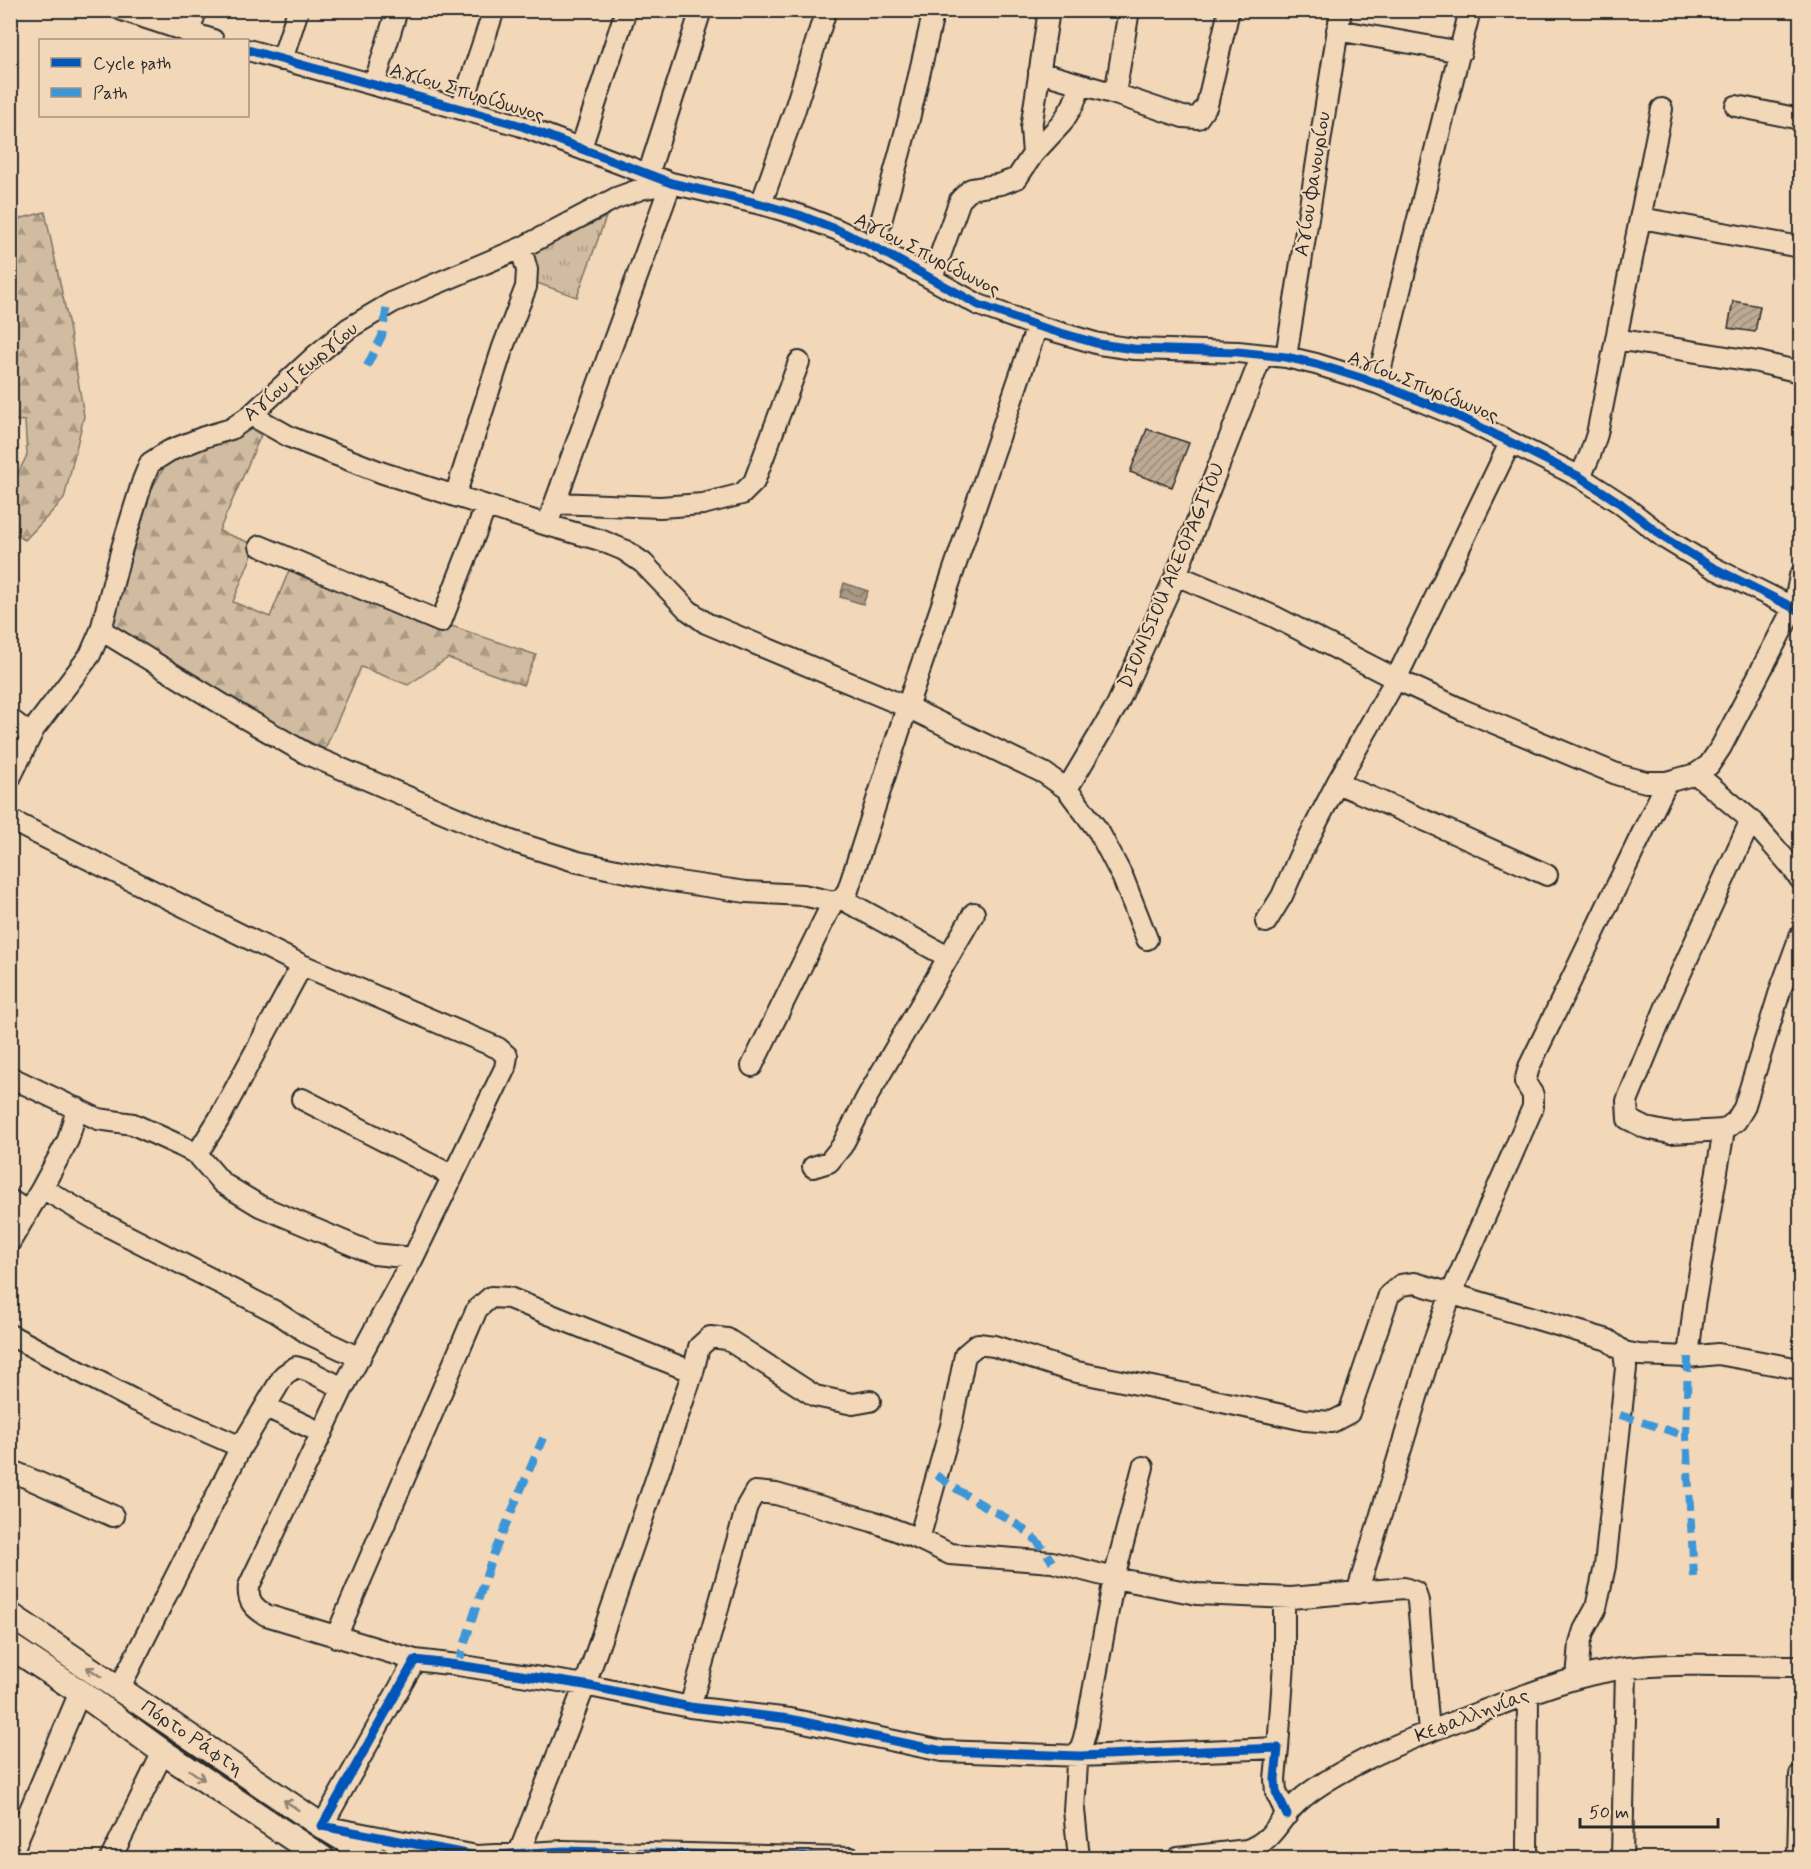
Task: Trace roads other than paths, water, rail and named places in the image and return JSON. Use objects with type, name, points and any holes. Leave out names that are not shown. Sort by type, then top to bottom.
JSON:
[{"type":"main road","name":"Πόρτο Ράφτη","points":[[10,1615],[322,1826],[375,1858]]},
{"type":"main road","name":"Πόρτο Ράφτη","points":[[10,1646],[322,1858]]},
{"type":"street","points":[[122,10],[209,39]]},
{"type":"street","points":[[189,34],[196,10]]},
{"type":"street","points":[[282,60],[298,10]]},
{"type":"street","points":[[374,84],[397,10]]},
{"type":"street","points":[[461,109],[494,10]]},
{"type":"street","points":[[582,148],[626,10]]},
{"type":"street","points":[[648,175],[701,10]]},
{"type":"street","points":[[760,204],[794,112],[826,10]]},
{"type":"street","points":[[874,247],[909,119],[934,10]]},
{"type":"street","points":[[1032,153],[1031,129],[1049,10]]},
{"type":"street","points":[[1114,94],[1129,10]]},
{"type":"street","points":[[1039,72],[1183,117],[1198,118],[1208,105],[1229,10]]},
{"type":"street","name":"Αγίου Φανουρίου","points":[[1286,357],[1341,10]]},
{"type":"street","points":[[1377,383],[1470,10]]},
{"type":"street","points":[[1337,30],[1461,52]]},
{"type":"street","name":"Αγίου Σπυρίδωνος","points":[[249,50],[519,125],[671,183],[799,215],[874,247],[979,305],[1037,326],[1099,344],[1134,349],[1238,352],[1286,357],[1377,383],[1462,418],[1580,477],[1620,502],[1675,544],[1712,567],[1797,609]]},
{"type":"street","points":[[932,278],[960,200],[971,189],[1001,184],[1017,178],[1032,153],[1062,123],[1073,105],[1081,84]]},
{"type":"street","points":[[1736,106],[1800,119]]},
{"type":"street","points":[[1580,477],[1597,434],[1662,109]]},
{"type":"street","points":[[616,198],[627,166]]},
{"type":"street","points":[[547,525],[671,183]]},
{"type":"street","name":"Αγίου Γεωργίου","points":[[10,778],[34,729],[90,656],[101,630],[122,548],[150,463],[169,451],[231,429],[251,416],[315,356],[349,328],[393,302],[521,248],[616,198],[641,189],[671,183]]},
{"type":"street","points":[[1641,218],[1800,247]]},
{"type":"street","points":[[455,496],[503,347],[526,287],[527,270],[521,248]]},
{"type":"street","points":[[752,1066],[837,900],[848,890],[907,707],[1037,326]]},
{"type":"street","points":[[1616,339],[1758,362],[1800,372]]},
{"type":"street","name":"DIONISIOU AREOPAGITOU","points":[[1067,789],[1118,705],[1176,575],[1262,355]]},
{"type":"street","points":[[555,502],[660,507],[703,504],[742,494],[754,482],[799,362]]},
{"type":"street","points":[[251,416],[290,437],[383,473],[600,540],[624,550],[643,563],[688,610],[706,623],[907,707],[1044,773],[1067,789],[1099,832],[1123,878],[1147,939]]},
{"type":"street","points":[[1266,922],[1282,896],[1337,783],[1396,679],[1510,443]]},
{"type":"street","points":[[260,546],[441,622],[486,506]]},
{"type":"street","points":[[1176,575],[1273,616],[1396,679],[1463,710],[1619,775],[1646,782],[1667,782],[1696,774],[1708,765],[1721,747],[1797,609],[1800,576]]},
{"type":"street","points":[[101,630],[307,754],[511,841],[578,862],[665,880],[746,892],[803,895],[837,900],[948,957]]},
{"type":"street","points":[[10,719],[32,735]]},
{"type":"street","points":[[1696,774],[1751,820],[1800,879]]},
{"type":"street","points":[[1357,1593],[1451,1294],[1533,1107],[1533,1095],[1525,1082],[1528,1067],[1667,782]]},
{"type":"street","points":[[1337,783],[1547,875]]},
{"type":"street","points":[[10,819],[303,965],[498,1048],[507,1056],[505,1068],[453,1176],[413,1258],[343,1388],[249,1586],[248,1595],[258,1610],[266,1615],[415,1660],[585,1685],[690,1707],[790,1719],[942,1751],[1080,1756],[1278,1748]]},
{"type":"street","points":[[1751,820],[1672,992],[1627,1101],[1628,1119],[1646,1128],[1670,1133],[1724,1130],[1736,1121],[1744,1108],[1781,988],[1800,936]]},
{"type":"street","points":[[813,1167],[829,1162],[842,1146],[867,1097],[974,913]]},
{"type":"street","points":[[196,1154],[219,1119],[303,965]]},
{"type":"street","points":[[10,1077],[98,1119],[133,1125],[196,1154],[222,1184],[260,1206],[374,1254],[413,1258]]},
{"type":"street","points":[[302,1099],[453,1176]]},
{"type":"street","points":[[10,1242],[68,1140],[77,1108]]},
{"type":"street","points":[[1688,1358],[1694,1306],[1724,1130]]},
{"type":"street","points":[[42,1188],[100,1222],[276,1312],[309,1334],[360,1358]]},
{"type":"street","points":[[10,1200],[28,1212]]},
{"type":"street","points":[[919,1539],[951,1426],[966,1355],[978,1344],[994,1346],[1072,1371],[1305,1420],[1332,1422],[1348,1413],[1389,1295],[1401,1285],[1415,1283],[1608,1340],[1624,1352],[1688,1358],[1718,1354],[1800,1369]]},
{"type":"street","points":[[336,1637],[477,1309],[491,1297],[509,1298],[693,1372]]},
{"type":"street","points":[[10,1335],[132,1399],[241,1447]]},
{"type":"street","points":[[518,1856],[585,1685],[693,1372],[699,1347],[710,1337],[727,1339],[815,1396],[853,1404],[870,1401]]},
{"type":"street","points":[[1577,1678],[1580,1643],[1596,1608],[1605,1566],[1626,1368],[1624,1352]]},
{"type":"street","points":[[119,1689],[241,1447],[284,1376],[296,1367],[343,1388]]},
{"type":"street","points":[[266,1407],[322,1433]]},
{"type":"street","points":[[1079,1858],[1074,1810],[1077,1764],[1088,1719],[1114,1578],[1143,1467]]},
{"type":"street","points":[[10,1470],[112,1516]]},
{"type":"street","points":[[690,1707],[747,1506],[755,1492],[776,1494],[872,1521],[950,1554],[1052,1562],[1114,1578],[1197,1594],[1284,1598],[1404,1588],[1415,1592],[1418,1600],[1429,1731]]},
{"type":"street","points":[[1284,1598],[1284,1663],[1275,1779],[1276,1792],[1287,1815]]},
{"type":"street","points":[[415,1660],[322,1826],[477,1856],[518,1856],[564,1851],[851,1858]]},
{"type":"street","name":"Κεφαλληνίας","points":[[1183,1858],[1256,1847],[1272,1835],[1298,1802],[1311,1790],[1369,1758],[1429,1731],[1577,1678],[1626,1669],[1672,1665],[1800,1666]]},
{"type":"street","points":[[1622,1858],[1626,1669]]},
{"type":"street","points":[[10,1857],[80,1692]]},
{"type":"street","points":[[1527,1858],[1528,1694]]},
{"type":"street","points":[[111,1858],[163,1752]]},
{"type":"street","points":[[1798,1858],[1800,1775]]},
{"type":"water","points":[[844,583],[868,591],[863,604],[840,597]]}]
